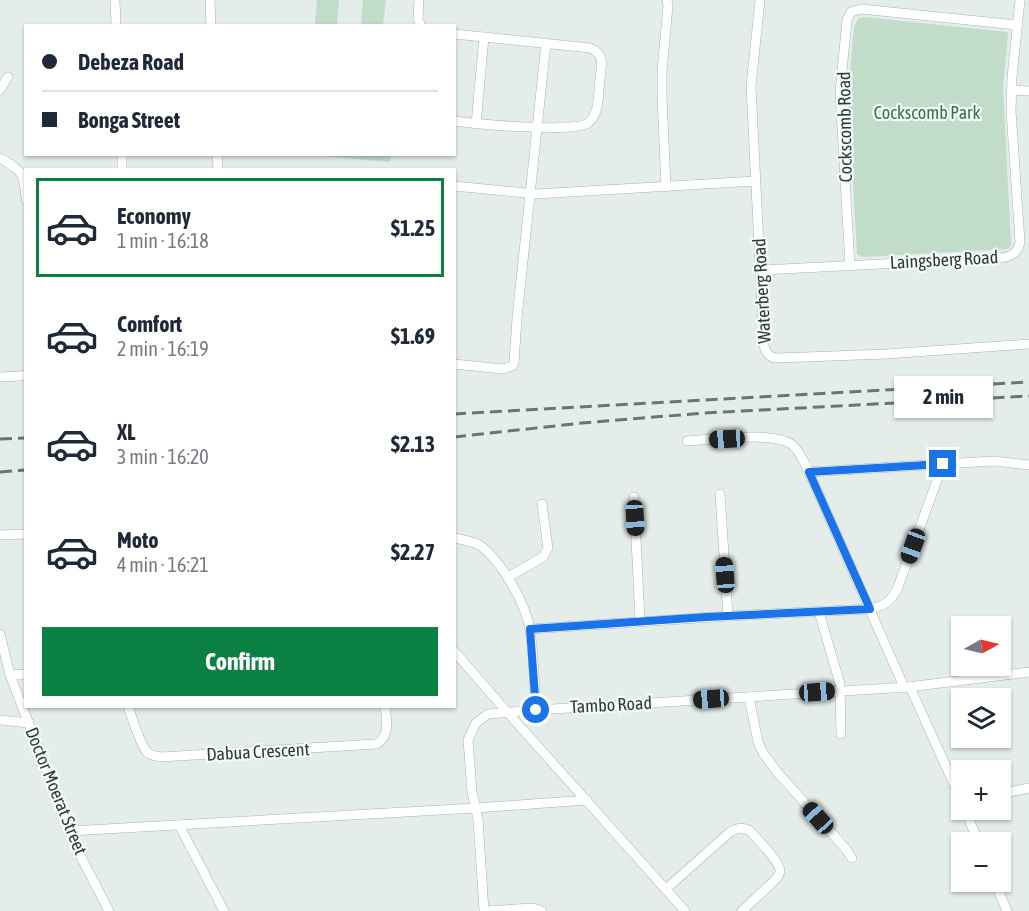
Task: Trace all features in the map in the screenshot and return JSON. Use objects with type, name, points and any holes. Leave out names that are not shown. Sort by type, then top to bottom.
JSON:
[{"type":"street","points":[[115,0],[116,24]]},
{"type":"street","points":[[210,0],[211,24]]},
{"type":"street","points":[[419,0],[418,19],[420,24]]},
{"type":"street","points":[[666,187],[662,71],[669,6],[667,0]]},
{"type":"street","name":"Waterberg Road","points":[[760,0],[751,86],[765,351],[771,357],[778,358],[886,354],[1029,344]]},
{"type":"street","name":"Laingsberg Road","points":[[761,270],[1012,256],[1020,242],[1011,119],[1020,0]]},
{"type":"street","name":"Cockscomb Road","points":[[850,266],[840,92],[849,14],[861,9],[1017,26]]},
{"type":"street","points":[[456,34],[590,48],[601,56],[597,108],[590,122],[575,127],[537,127],[456,121]]},
{"type":"street","points":[[476,124],[484,37]]},
{"type":"street","points":[[456,364],[503,369],[514,363],[546,43]]},
{"type":"street","points":[[0,90],[8,77]]},
{"type":"street","points":[[1012,90],[1029,91]]},
{"type":"street","points":[[0,158],[19,170],[24,182]]},
{"type":"street","points":[[456,186],[531,194],[756,181]]},
{"type":"street","points":[[0,377],[24,375]]},
{"type":"street","points":[[687,441],[767,437],[776,438],[795,447],[809,472],[870,609],[951,779]]},
{"type":"street","points":[[809,472],[994,461],[1029,465]]},
{"type":"street","points":[[530,629],[880,607],[888,603],[893,596],[943,464]]},
{"type":"street","points":[[720,494],[728,616]]},
{"type":"street","points":[[634,497],[640,621]]},
{"type":"street","points":[[508,577],[547,552],[542,504]]},
{"type":"street","points":[[2,536],[24,534]]},
{"type":"street","points":[[456,538],[481,546],[495,560],[514,589],[530,629],[536,710]]},
{"type":"street","points":[[819,612],[837,673],[840,691],[841,734]]},
{"type":"street","name":"Doctor Moerat Street","points":[[0,634],[10,675],[70,831],[109,911]]},
{"type":"street","points":[[456,653],[685,911]]},
{"type":"street","name":"Tambo Road","points":[[485,911],[478,819],[472,792],[468,740],[473,729],[488,714],[907,687],[1029,672]]},
{"type":"street","points":[[10,675],[24,674]]},
{"type":"street","points":[[749,697],[758,742],[763,753],[852,858]]},
{"type":"street","name":"Dabua Crescent","points":[[129,708],[148,753],[161,757],[376,744],[382,741],[386,734],[386,708]]},
{"type":"street","points":[[0,720],[29,723]]},
{"type":"street","points":[[1011,792],[1029,788]]},
{"type":"street","points":[[70,831],[587,800]]},
{"type":"street","points":[[179,825],[224,911]]},
{"type":"street","points":[[666,889],[730,832],[745,828],[777,862],[780,871],[779,876],[742,911]]},
{"type":"street","points":[[999,892],[1007,911]]},
{"type":"street","points":[[485,911],[533,908],[542,911]]},
{"type":"green space","points":[[317,0],[339,0],[337,24],[315,24]]},
{"type":"green space","points":[[363,0],[386,0],[383,24],[361,24]]},
{"type":"green space","name":"Cockscomb Park","points":[[864,17],[1007,32],[1003,87],[1011,244],[1007,249],[863,257],[857,254],[848,95],[854,27],[858,19]]},
{"type":"green space","points":[[324,156],[391,156],[390,162]]},
{"type":"railway","points":[[456,414],[1029,382]]},
{"type":"railway","points":[[456,437],[704,413],[1029,396]]},
{"type":"railway","points":[[0,439],[24,438]]},
{"type":"railway","points":[[0,472],[24,470]]},
{"type":"route","points":[[536,710],[530,629],[870,609],[809,472],[943,464]]}]
